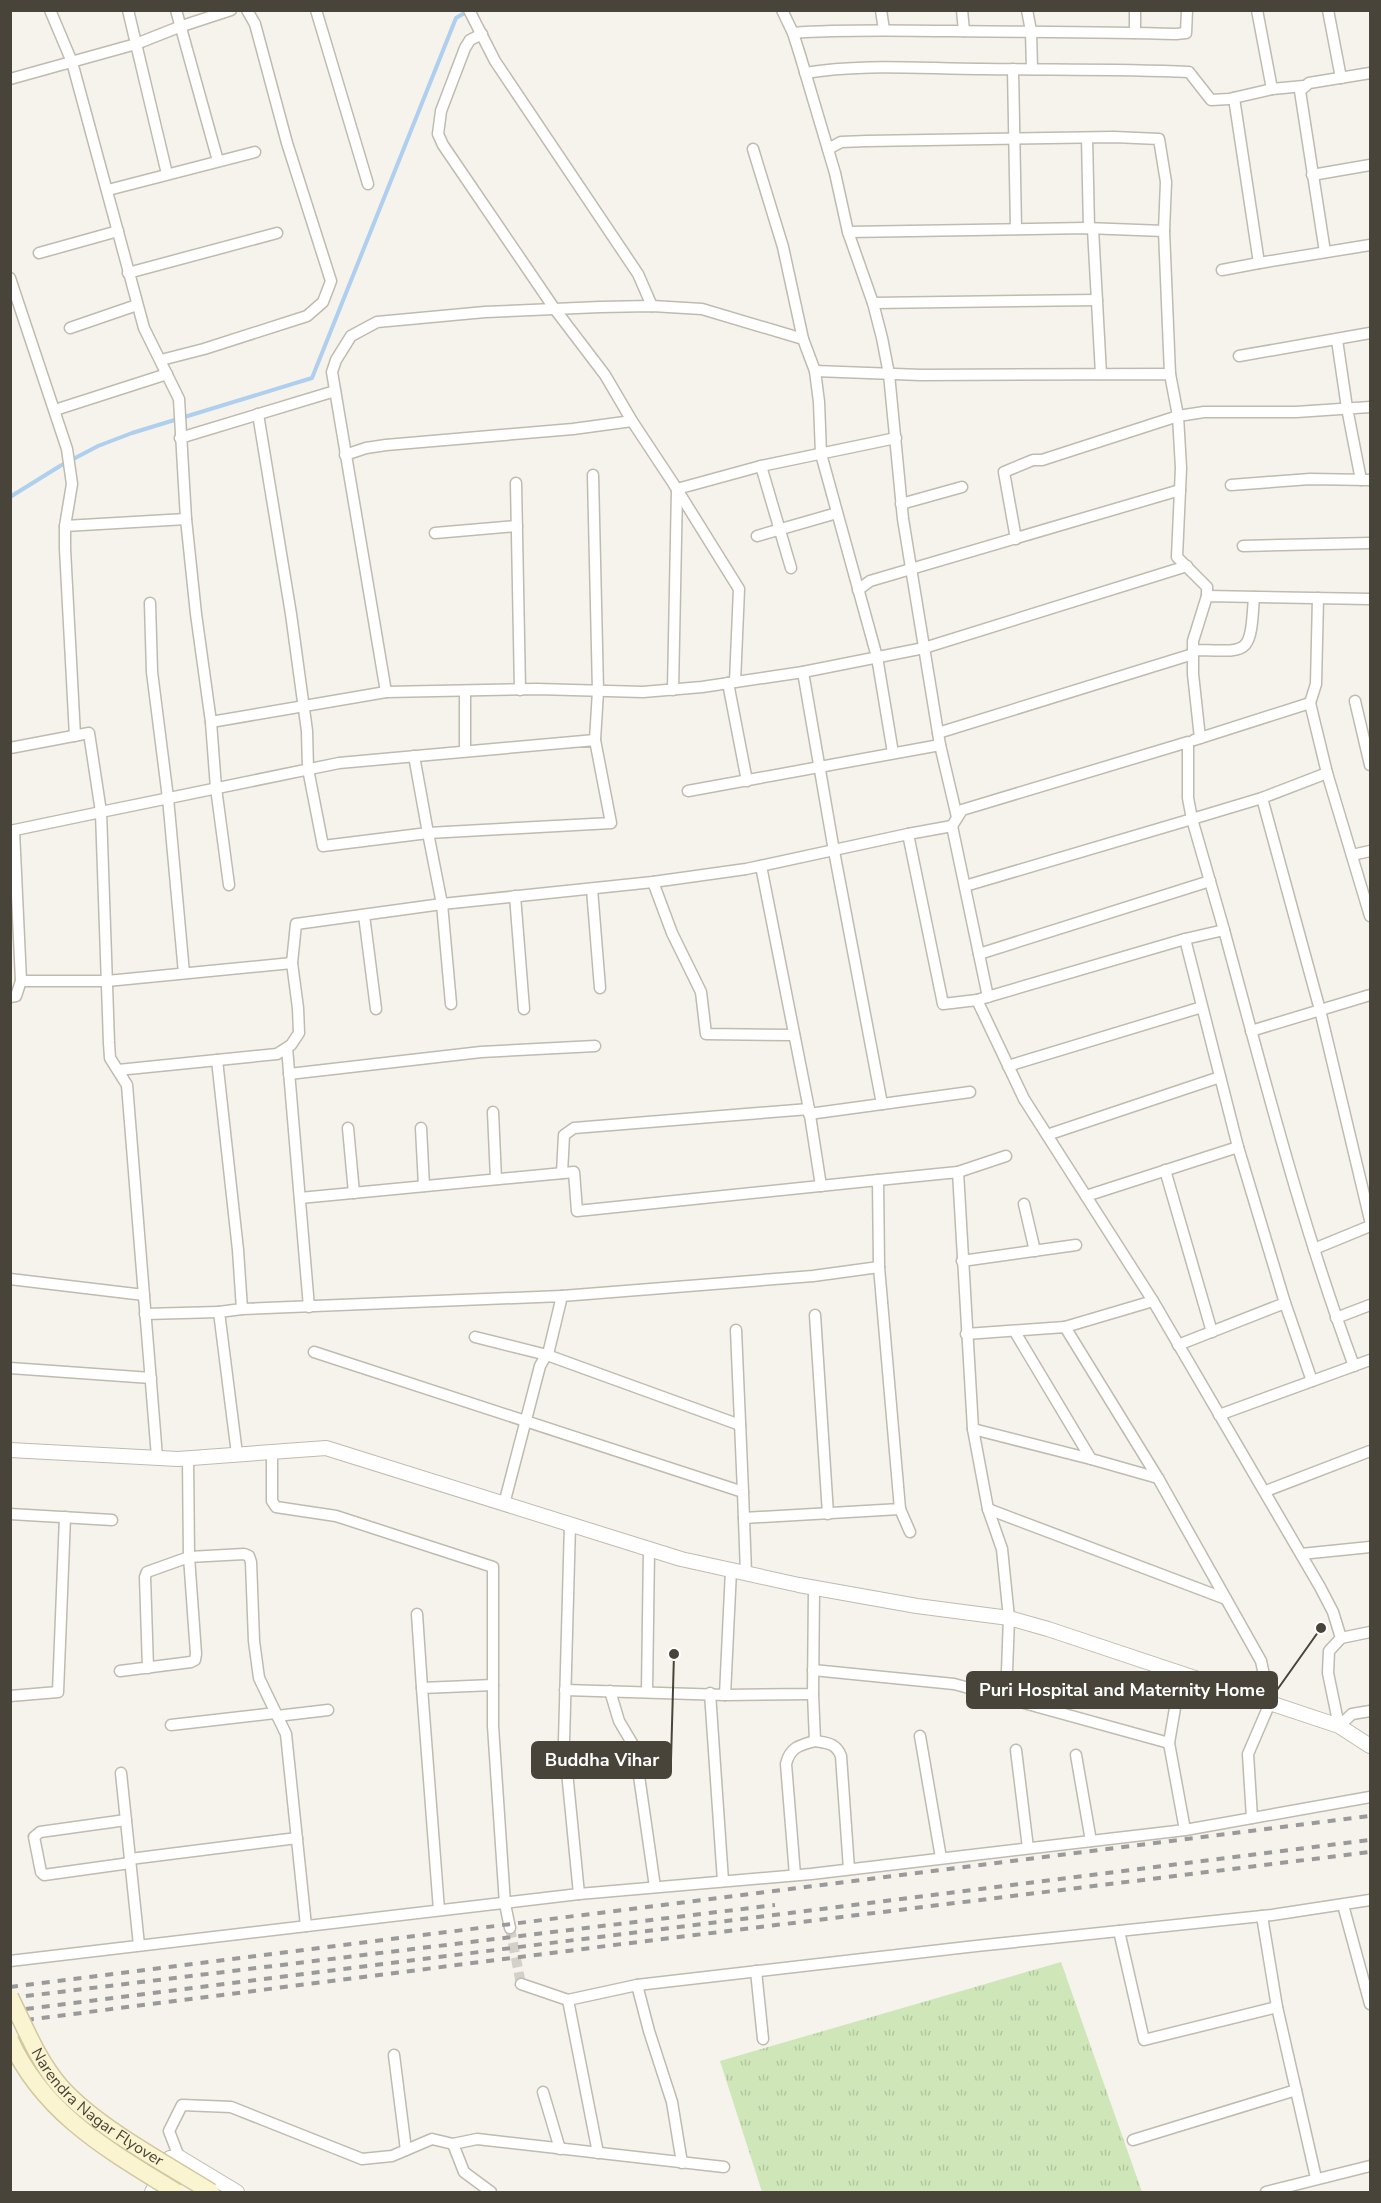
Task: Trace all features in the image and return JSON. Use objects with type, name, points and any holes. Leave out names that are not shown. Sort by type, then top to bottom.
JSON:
[{"type":"main road","name":"Narendra Nagar Flyover","points":[[10,1997],[42,2061],[60,2087],[100,2122],[212,2193]]},
{"type":"main road","name":"Narendra Nagar Flyover","points":[[10,2040],[27,2073],[75,2125],[107,2149],[176,2193]]},
{"type":"street","points":[[50,10],[72,62],[144,328],[179,399],[186,519],[211,722],[216,788],[230,885]]},
{"type":"street","points":[[128,10],[167,174]]},
{"type":"street","points":[[176,10],[218,161]]},
{"type":"street","points":[[10,80],[136,44],[231,10]]},
{"type":"street","points":[[160,360],[204,349],[307,316],[323,302],[331,280],[287,143],[255,24],[247,10]]},
{"type":"street","points":[[316,10],[368,184]]},
{"type":"street","points":[[469,10],[495,61],[638,274],[652,306]]},
{"type":"street","points":[[782,10],[793,33],[828,149],[848,232],[873,303],[889,374],[901,504],[940,745],[979,954],[982,999],[1008,1066],[1024,1099],[1153,1301],[1266,1491],[1333,1612],[1341,1638]]},
{"type":"street","points":[[881,10],[884,30]]},
{"type":"street","points":[[962,10],[964,32]]},
{"type":"street","points":[[1027,10],[1031,31],[1032,69]]},
{"type":"street","points":[[1135,10],[1135,33]]},
{"type":"street","points":[[793,33],[840,30],[1186,33],[1187,10]]},
{"type":"street","points":[[1257,10],[1272,89]]},
{"type":"street","points":[[1328,10],[1341,78]]},
{"type":"street","points":[[482,34],[470,40],[460,58],[438,121],[438,134],[443,145],[554,308],[605,375],[739,589],[732,682],[747,781]]},
{"type":"street","points":[[805,73],[827,69],[1093,69],[1190,72],[1211,100],[1304,86]]},
{"type":"street","points":[[1013,69],[1016,229]]},
{"type":"street","points":[[1325,252],[1300,91],[1309,83],[1371,73]]},
{"type":"street","points":[[1234,98],[1259,263]]},
{"type":"street","points":[[828,149],[841,142],[1014,138],[1159,139],[1166,182],[1164,231],[1170,374],[1178,416],[1180,490],[1177,556],[1207,587],[1207,596],[1193,641],[1193,674],[1200,738]]},
{"type":"street","points":[[1088,138],[1091,229],[1101,374]]},
{"type":"street","points":[[753,149],[783,247],[802,339],[815,371],[819,402],[820,454],[877,657],[893,753]]},
{"type":"street","points":[[108,190],[255,153]]},
{"type":"street","points":[[1312,175],[1371,165]]},
{"type":"street","points":[[848,232],[1016,229],[1164,231]]},
{"type":"street","points":[[39,253],[118,231]]},
{"type":"street","points":[[128,273],[277,233]]},
{"type":"street","points":[[1222,270],[1371,245]]},
{"type":"street","points":[[10,278],[56,410],[67,449],[72,484],[65,526],[75,736]]},
{"type":"street","points":[[873,303],[1097,300]]},
{"type":"street","points":[[70,328],[137,305]]},
{"type":"street","points":[[386,692],[332,372],[336,360],[351,336],[377,322],[554,308],[652,306],[702,309],[802,339]]},
{"type":"street","points":[[1239,356],[1371,333]]},
{"type":"street","points":[[1231,485],[1310,479],[1366,480],[1347,408],[1336,340]]},
{"type":"street","points":[[815,371],[889,374],[1170,374]]},
{"type":"street","points":[[56,410],[167,374]]},
{"type":"street","points":[[180,434],[335,391]]},
{"type":"street","points":[[1016,539],[1004,471],[1033,460],[1042,460],[1178,416],[1204,412],[1296,412],[1371,407]]},
{"type":"street","points":[[258,414],[308,731],[308,769],[323,846],[428,833],[611,823],[595,740],[598,691],[593,475]]},
{"type":"street","points":[[345,455],[366,448],[582,428],[632,421]]},
{"type":"street","points":[[677,489],[761,466],[896,438]]},
{"type":"street","points":[[761,466],[791,568]]},
{"type":"street","points":[[516,483],[520,690]]},
{"type":"street","points":[[901,504],[962,487]]},
{"type":"street","points":[[673,690],[677,489]]},
{"type":"street","points":[[858,590],[870,581],[911,571],[1180,490]]},
{"type":"street","points":[[757,536],[837,513]]},
{"type":"street","points":[[65,526],[186,519]]},
{"type":"street","points":[[435,533],[517,526]]},
{"type":"street","points":[[1243,546],[1371,543]]},
{"type":"street","points":[[211,722],[386,692],[520,690],[643,692],[803,672],[924,648],[1187,566]]},
{"type":"street","points":[[1207,596],[1371,599]]},
{"type":"street","points":[[938,733],[1193,652],[1235,651],[1249,642],[1254,597]]},
{"type":"street","points":[[1318,598],[1316,684],[1310,703],[1327,773],[1371,916]]},
{"type":"street","points":[[150,603],[152,672],[168,798],[184,973]]},
{"type":"street","points":[[803,672],[882,1104]]},
{"type":"street","points":[[465,692],[465,751]]},
{"type":"street","points":[[1355,701],[1371,765]]},
{"type":"street","points":[[118,1070],[276,1054],[287,1048],[299,1033],[292,963],[296,924],[442,904],[653,882],[761,866],[834,851],[955,822],[962,810],[1310,703]]},
{"type":"street","points":[[10,748],[89,733],[101,812],[110,1058],[127,1085],[157,1458]]},
{"type":"street","points":[[10,997],[16,996],[21,981],[12,831],[339,763],[595,740]]},
{"type":"street","points":[[1188,742],[1188,798],[1192,819],[1290,1175],[1336,1318],[1354,1366]]},
{"type":"street","points":[[688,790],[940,745]]},
{"type":"street","points":[[414,756],[442,904],[452,1004]]},
{"type":"street","points":[[965,886],[1262,798],[1327,773]]},
{"type":"street","points":[[1262,798],[1320,1010],[1371,1220]]},
{"type":"street","points":[[908,834],[944,1004],[982,999],[1185,939],[1224,930]]},
{"type":"street","points":[[1352,855],[1371,851]]},
{"type":"street","points":[[761,866],[809,1111],[821,1186]]},
{"type":"street","points":[[979,954],[1210,881]]},
{"type":"street","points":[[653,882],[672,933],[701,992],[706,1034],[794,1035]]},
{"type":"street","points":[[592,889],[600,988]]},
{"type":"street","points":[[515,896],[524,1009]]},
{"type":"street","points":[[364,915],[376,1009]]},
{"type":"street","points":[[1185,939],[1238,1147],[1285,1303],[1312,1382]]},
{"type":"street","points":[[21,981],[106,981],[292,963]]},
{"type":"street","points":[[1251,1031],[1371,994]]},
{"type":"street","points":[[1008,1066],[1202,1007]]},
{"type":"street","points":[[289,1074],[481,1052],[595,1046]]},
{"type":"street","points":[[287,1048],[309,1307]]},
{"type":"street","points":[[217,1060],[238,1250],[242,1309]]},
{"type":"street","points":[[1047,1135],[1220,1077]]},
{"type":"street","points":[[562,1173],[564,1135],[574,1128],[809,1111],[970,1092]]},
{"type":"street","points":[[493,1112],[496,1179]]},
{"type":"street","points":[[348,1128],[354,1193]]},
{"type":"street","points":[[421,1128],[424,1186]]},
{"type":"street","points":[[1086,1196],[1238,1147]]},
{"type":"street","points":[[300,1198],[574,1172],[577,1211],[958,1172],[1006,1156]]},
{"type":"street","points":[[1165,1170],[1212,1332]]},
{"type":"street","points":[[958,1172],[973,1429],[988,1509],[1002,1550],[1009,1618],[1006,1698]]},
{"type":"street","points":[[878,1180],[879,1267],[900,1509],[910,1532]]},
{"type":"street","points":[[1024,1204],[1035,1251]]},
{"type":"street","points":[[1314,1249],[1371,1226]]},
{"type":"street","points":[[962,1260],[1076,1245]]},
{"type":"street","points":[[146,1314],[562,1296],[813,1276],[879,1267]]},
{"type":"street","points":[[10,1280],[144,1295]]},
{"type":"street","points":[[504,1504],[540,1366],[547,1355],[562,1296]]},
{"type":"street","points":[[966,1334],[1065,1327],[1153,1301]]},
{"type":"street","points":[[1178,1345],[1285,1303]]},
{"type":"street","points":[[1336,1318],[1371,1305]]},
{"type":"street","points":[[219,1312],[237,1454]]},
{"type":"street","points":[[815,1315],[828,1514]]},
{"type":"street","points":[[1065,1327],[1158,1478],[1261,1661],[1270,1704],[1248,1754],[1252,1818]]},
{"type":"street","points":[[736,1330],[746,1573]]},
{"type":"street","points":[[1015,1332],[1091,1459]]},
{"type":"street","points":[[475,1337],[547,1355],[740,1425]]},
{"type":"street","points":[[314,1352],[526,1419],[743,1492]]},
{"type":"street","points":[[1219,1415],[1371,1360]]},
{"type":"street","points":[[10,1368],[151,1378]]},
{"type":"street","points":[[973,1429],[1158,1478]]},
{"type":"street","points":[[10,1450],[188,1458],[326,1448],[681,1559],[813,1588],[917,1606],[1009,1618],[1048,1629],[1339,1726],[1371,1746]]},
{"type":"street","points":[[1266,1491],[1371,1450]]},
{"type":"street","points":[[272,1452],[272,1501],[276,1507],[336,1516],[493,1567],[493,1726],[505,1904],[510,1929]]},
{"type":"street","points":[[120,1671],[195,1660],[189,1557],[188,1458]]},
{"type":"street","points":[[744,1518],[900,1509]]},
{"type":"street","points":[[988,1509],[1226,1599]]},
{"type":"street","points":[[10,1514],[112,1520]]},
{"type":"street","points":[[10,1696],[58,1692],[65,1517]]},
{"type":"street","points":[[570,1524],[564,1741],[579,1894]]},
{"type":"street","points":[[1301,1554],[1371,1547]]},
{"type":"street","points":[[647,1691],[649,1549]]},
{"type":"street","points":[[148,1668],[147,1572],[150,1569],[189,1557],[244,1554],[249,1556],[254,1641],[259,1678],[286,1734],[306,1926]]},
{"type":"street","points":[[725,1695],[730,1570]]},
{"type":"street","points":[[813,1588],[815,1741]]},
{"type":"street","points":[[417,1614],[439,1910]]},
{"type":"street","points":[[1339,1726],[1328,1673],[1329,1651],[1341,1638],[1371,1632]]},
{"type":"street","points":[[813,1670],[954,1684],[1169,1743]]},
{"type":"street","points":[[1181,1673],[1169,1743],[1185,1830]]},
{"type":"street","points":[[422,1688],[494,1685]]},
{"type":"street","points":[[566,1690],[725,1695],[813,1694]]},
{"type":"street","points":[[610,1691],[619,1721],[635,1748],[656,1887]]},
{"type":"street","points":[[710,1693],[723,1881]]},
{"type":"street","points":[[171,1725],[328,1710]]},
{"type":"street","points":[[1339,1726],[1352,1714],[1371,1711]]},
{"type":"street","points":[[920,1736],[941,1858]]},
{"type":"street","points":[[795,1875],[786,1764],[788,1755],[793,1749],[815,1741],[832,1744],[838,1748],[841,1756],[849,1869]]},
{"type":"street","points":[[1016,1750],[1028,1848]]},
{"type":"street","points":[[1076,1755],[1091,1841]]},
{"type":"street","points":[[121,1773],[139,1945]]},
{"type":"street","points":[[10,1961],[579,1894],[795,1875],[1185,1830],[1371,1797]]},
{"type":"street","points":[[126,1820],[40,1832],[34,1837],[41,1872],[44,1875],[297,1839]]},
{"type":"street","points":[[521,1984],[568,2000],[637,1985],[1262,1916],[1371,1900]]},
{"type":"street","points":[[1343,1905],[1371,2004]]},
{"type":"street","points":[[1262,1916],[1277,2007],[1316,2178]]},
{"type":"street","points":[[1119,1930],[1144,2040],[1277,2007]]},
{"type":"street","points":[[756,1971],[763,2039]]},
{"type":"street","points":[[637,1985],[672,2102],[682,2163]]},
{"type":"street","points":[[568,2000],[598,2153]]},
{"type":"street","points":[[394,2055],[406,2150]]},
{"type":"street","points":[[1133,2140],[1296,2091]]},
{"type":"street","points":[[543,2092],[560,2149]]},
{"type":"street","points":[[237,2193],[179,2157],[169,2131],[182,2105],[231,2106],[362,2158],[392,2156],[432,2139],[453,2144],[477,2139],[724,2167]]},
{"type":"street","points":[[453,2144],[464,2172],[491,2193]]},
{"type":"street","points":[[152,2193],[170,2158],[179,2157]]},
{"type":"street","points":[[1266,2193],[1316,2178],[1371,2166]]},
{"type":"green space","points":[[1061,1962],[1142,2192],[762,2192],[720,2061]]},
{"type":"waterway","points":[[10,497],[98,446],[132,433],[312,378],[456,18],[468,11]]},
{"type":"tunnel","points":[[510,1928],[521,1984]]},
{"type":"railway","points":[[10,1987],[1370,1816]]},
{"type":"railway","points":[[10,2011],[1370,1840]]},
{"type":"railway","points":[[10,2022],[1370,1852]]},
{"type":"railway","points":[[10,1998],[775,1905]]},
{"type":"place","name":"Puri Hospital and Maternity Home","points":[[1321,1628]]},
{"type":"place","name":"Buddha Vihar","points":[[674,1654]]}]
